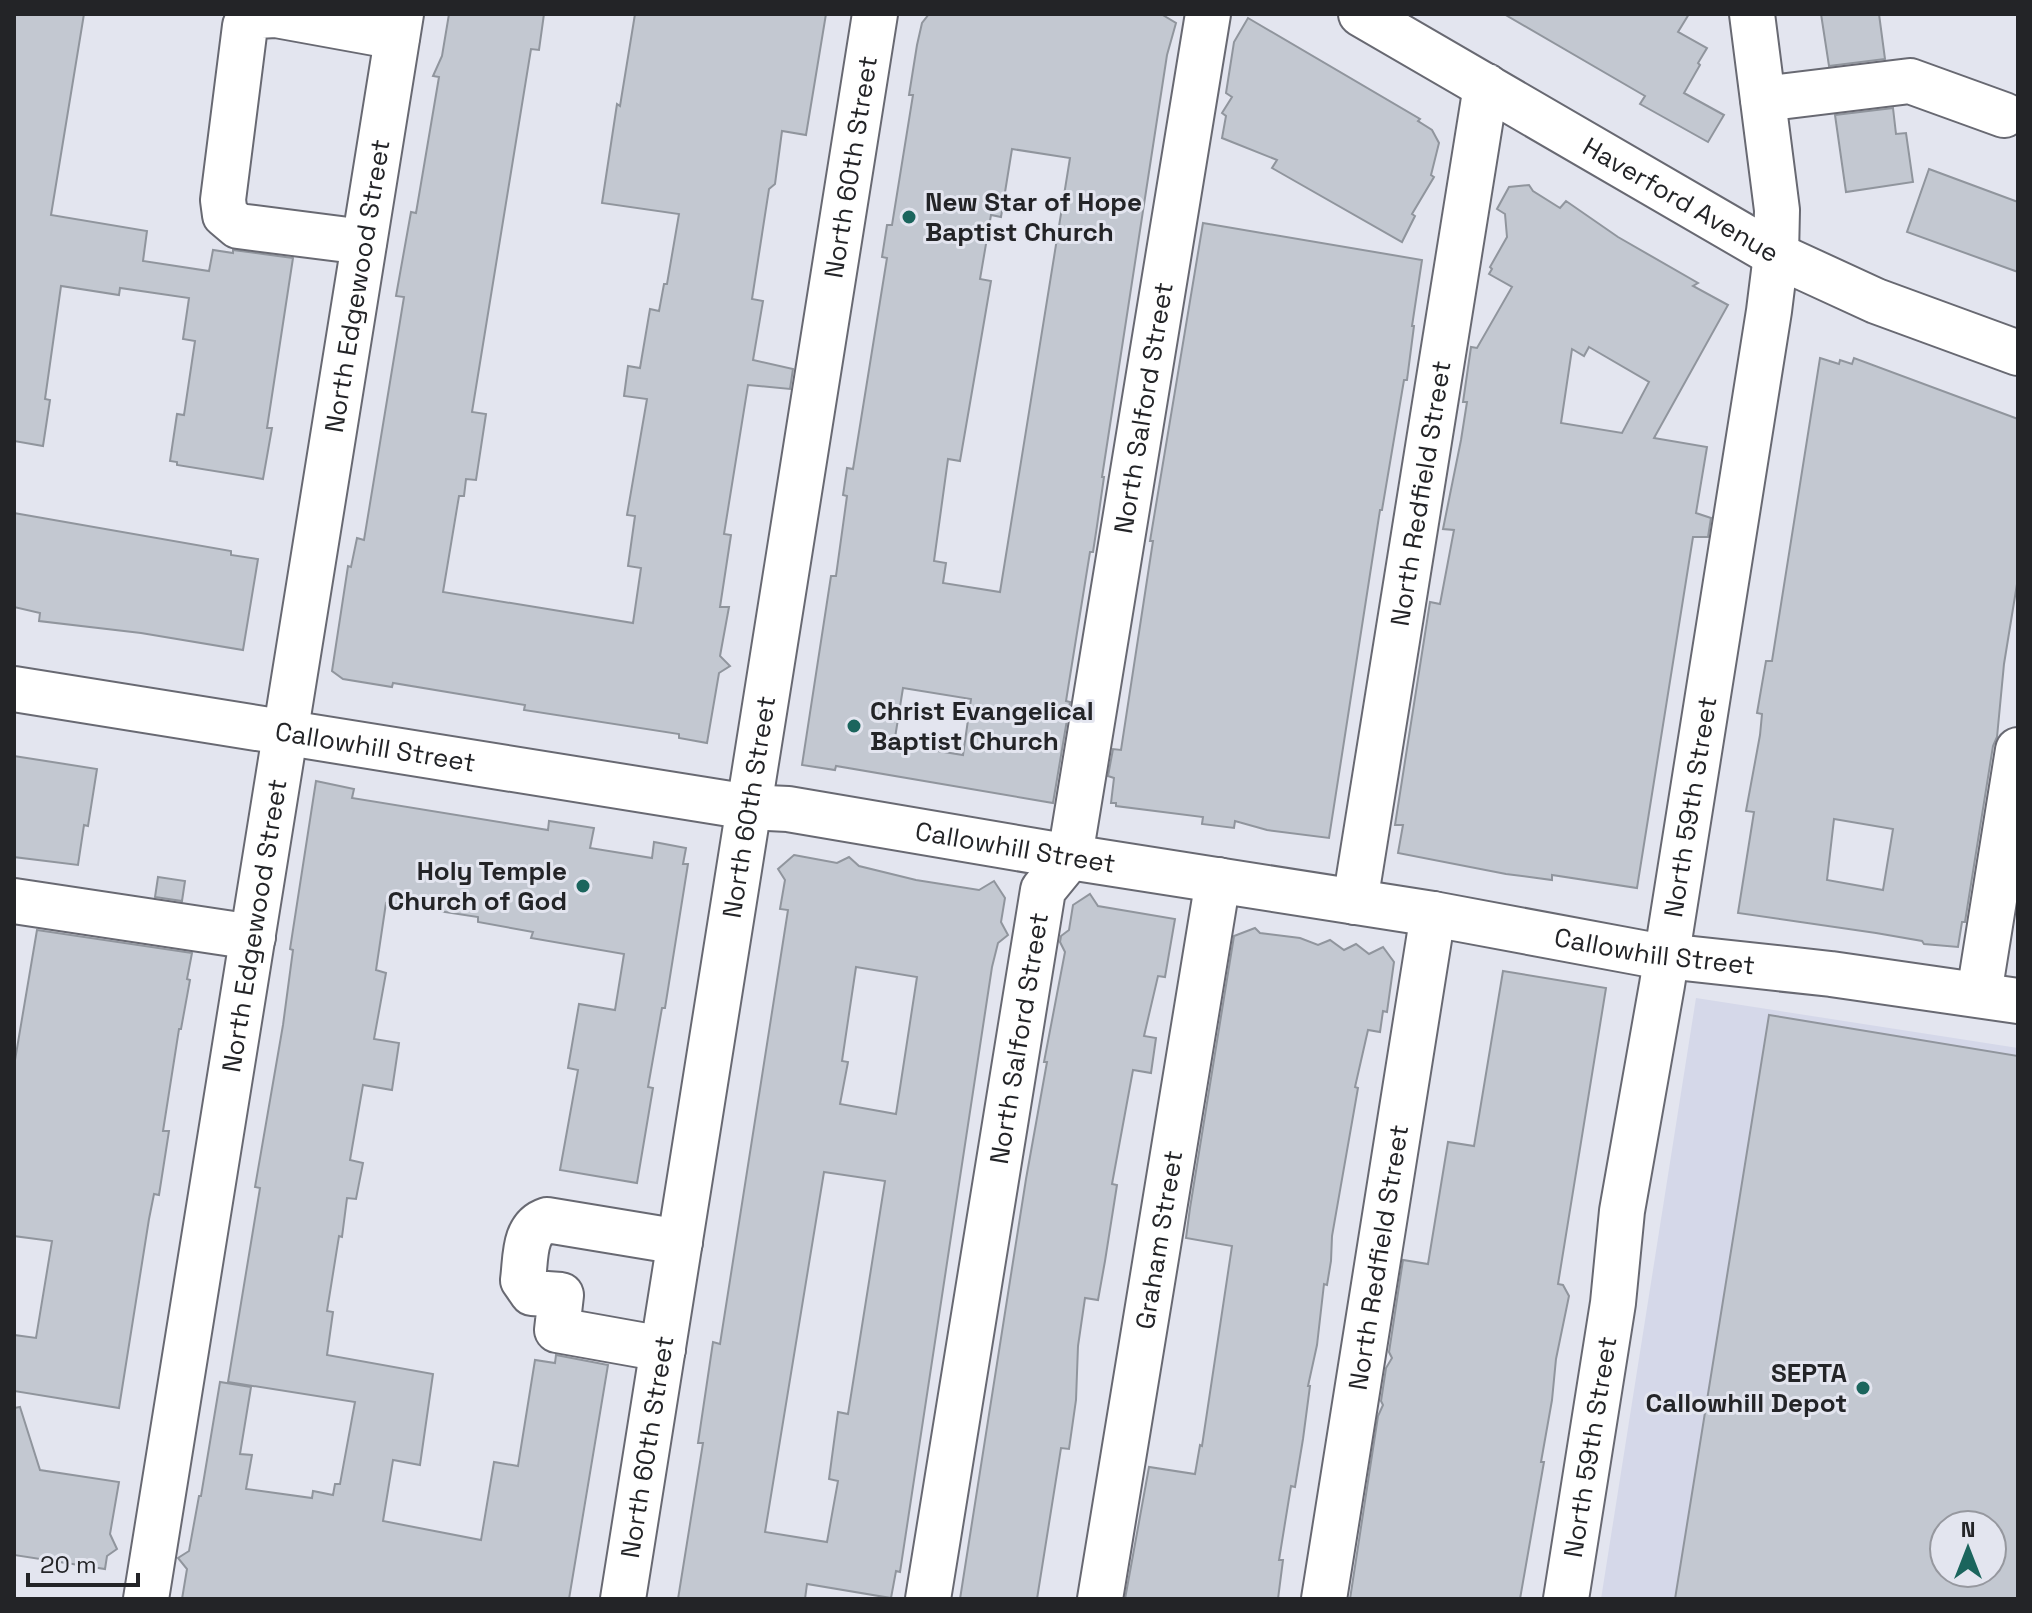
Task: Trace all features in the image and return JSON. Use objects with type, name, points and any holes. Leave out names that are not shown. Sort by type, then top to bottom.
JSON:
[{"type":"street","name":"North 60th Street","points":[[623,1599],[875,14]]},
{"type":"street","name":"North Salford Street","points":[[928,1599],[1043,890],[1070,857],[1208,14]]},
{"type":"street","name":"Haverford Avenue","points":[[1361,14],[1776,255],[1876,301],[2018,353]]},
{"type":"street","name":"North 59th Street","points":[[1566,1599],[1613,1303],[1622,1211],[1666,955],[1776,255],[1774,171],[1752,14]]},
{"type":"street","points":[[364,242],[238,226],[225,215],[223,200],[245,26],[256,16],[276,15],[399,26]]},
{"type":"street","name":"North Edgewood Street","points":[[146,1599],[399,26]]},
{"type":"street","points":[[1763,99],[1910,81],[2004,115]]},
{"type":"street","name":"North Redfield Street","points":[[1355,902],[1486,86]]},
{"type":"street","name":"Callowhill Street","points":[[14,689],[749,807],[788,809],[1433,914],[1647,954],[1831,974],[1998,998]]},
{"type":"street","points":[[1998,998],[2018,750]]},
{"type":"street","name":"Graham Street","points":[[1100,1599],[1218,880]]},
{"type":"street","points":[[14,901],[253,937]]},
{"type":"street","name":"North Redfield Street","points":[[1324,1599],[1433,914]]},
{"type":"street","points":[[663,1349],[557,1330],[561,1295],[532,1293],[523,1280],[530,1231],[536,1223],[547,1220],[680,1242]]},
{"type":"shaded area","name":"SEPTA Callowhill Depot","points":[[1696,998],[2018,1048],[2018,1599],[1601,1599]]},
{"type":"building","points":[[14,14],[84,14],[51,215],[147,231],[143,261],[209,271],[213,250],[293,258],[267,428],[272,428],[263,479],[177,465],[177,462],[170,461],[177,414],[184,415],[195,341],[183,339],[189,298],[120,288],[119,295],[61,286],[45,399],[50,400],[43,446],[14,441]]},
{"type":"building","points":[[449,14],[544,14],[539,50],[531,49],[472,412],[486,414],[476,480],[466,479],[464,496],[459,496],[443,592],[633,623],[641,568],[628,566],[635,516],[627,515],[647,399],[624,396],[628,366],[640,368],[650,309],[659,311],[679,214],[602,203],[635,14],[826,14],[806,135],[782,131],[775,184],[769,189],[752,299],[763,301],[753,360],[793,369],[790,389],[748,385],[724,534],[731,535],[720,607],[729,607],[720,656],[730,666],[719,673],[707,743],[679,738],[679,734],[524,710],[525,705],[393,683],[392,687],[343,679],[332,671],[348,566],[351,567],[357,538],[364,540],[404,297],[396,296],[411,212],[416,213],[439,77],[433,76],[442,56]]},
{"type":"building","points":[[929,14],[1161,14],[1176,23],[1167,55],[1093,552],[1090,552],[1066,701],[1070,702],[1053,803],[836,766],[835,770],[802,765],[831,576],[836,576],[847,496],[843,495],[847,468],[853,469],[887,258],[882,257],[887,225],[892,225],[922,23]],"holes":[[[1012,149],[1070,158],[1000,592],[943,583],[946,563],[934,561],[948,459],[960,461],[991,281],[980,279],[991,215],[1001,217]],[[903,688],[971,699],[963,755],[894,744]]]},
{"type":"building","points":[[1504,14],[1689,14],[1678,32],[1707,48],[1684,93],[1724,115],[1708,142],[1640,104],[1645,96]]},
{"type":"building","points":[[1821,14],[1879,14],[1885,59],[1829,66]]},
{"type":"building","points":[[1248,18],[1420,119],[1418,121],[1432,130],[1439,143],[1431,175],[1434,177],[1412,214],[1415,216],[1402,242],[1272,168],[1277,160],[1222,138],[1226,116],[1222,113],[1232,97],[1226,93],[1234,42]]},
{"type":"building","points":[[1893,108],[1896,134],[1906,133],[1913,182],[1846,192],[1835,115]]},
{"type":"building","points":[[1929,169],[2018,202],[2018,272],[1907,232]]},
{"type":"building","points":[[1529,185],[1533,191],[1560,208],[1566,201],[1618,237],[1698,283],[1693,286],[1728,305],[1654,438],[1707,447],[1696,513],[1711,518],[1708,537],[1693,537],[1637,888],[1552,875],[1552,880],[1506,874],[1398,853],[1403,825],[1395,825],[1430,602],[1440,604],[1454,530],[1443,529],[1467,402],[1463,402],[1471,347],[1477,348],[1512,287],[1489,274],[1507,237],[1505,214],[1497,209],[1509,187]],"holes":[[[1589,347],[1649,382],[1622,433],[1561,423],[1572,349],[1584,356]]]},
{"type":"building","points":[[1203,223],[1422,260],[1407,380],[1404,380],[1380,510],[1329,838],[1267,830],[1235,821],[1234,828],[1202,824],[1203,817],[1111,803],[1114,778],[1108,776],[1113,749],[1121,750],[1153,541],[1150,541]]},
{"type":"building","points":[[1820,358],[1852,364],[1854,358],[2018,419],[2018,578],[2004,664],[1997,737],[1958,947],[1738,913],[1754,812],[1746,811],[1760,735],[1762,714],[1757,713],[1766,661],[1772,661]],"holes":[[[1834,819],[1893,829],[1883,890],[1827,880]]]},
{"type":"building","points":[[14,513],[231,551],[231,555],[258,559],[243,650],[141,633],[39,621],[40,613],[14,607]]},
{"type":"building","points":[[14,756],[97,769],[78,865],[14,857]]},
{"type":"building","points":[[316,781],[354,789],[352,798],[548,830],[549,821],[594,828],[590,848],[652,858],[654,842],[686,848],[683,864],[688,864],[665,1008],[662,1008],[648,1087],[653,1088],[637,1183],[560,1170],[578,1070],[568,1068],[579,1004],[615,1010],[624,954],[531,938],[533,932],[478,922],[478,917],[386,903],[376,970],[386,973],[374,1039],[399,1043],[392,1090],[363,1085],[350,1160],[363,1163],[356,1199],[347,1198],[342,1237],[339,1236],[327,1311],[333,1312],[327,1355],[433,1374],[420,1465],[393,1460],[383,1521],[481,1540],[494,1462],[518,1466],[535,1360],[555,1363],[556,1355],[608,1365],[569,1599],[182,1599],[187,1569],[178,1558],[189,1551],[220,1382],[251,1387],[240,1454],[252,1455],[246,1489],[312,1498],[313,1491],[333,1495],[335,1484],[340,1484],[355,1402],[228,1382],[260,1188],[255,1187],[283,1025],[293,950],[290,949]]},
{"type":"building","points":[[794,855],[837,863],[849,857],[859,866],[916,880],[979,890],[994,881],[1005,898],[1001,922],[1008,935],[998,943],[992,967],[900,1572],[896,1571],[891,1598],[807,1584],[805,1599],[678,1599],[703,1443],[698,1443],[713,1342],[720,1344],[788,910],[780,909],[785,880],[778,869]],"holes":[[[856,967],[917,977],[896,1114],[840,1104],[848,1062],[842,1061]],[[824,1172],[885,1181],[848,1414],[838,1412],[829,1479],[838,1481],[827,1542],[765,1532]]]},
{"type":"building","points":[[158,877],[185,881],[182,901],[155,897]]},
{"type":"building","points":[[1090,894],[1098,906],[1175,919],[1165,977],[1158,976],[1144,1036],[1156,1038],[1151,1073],[1133,1070],[1112,1184],[1117,1185],[1098,1300],[1085,1298],[1069,1449],[1061,1448],[1037,1599],[960,1599],[1047,1062],[1044,1062],[1065,952],[1060,942],[1061,936],[1069,930],[1073,905]]},
{"type":"building","points":[[1255,928],[1260,933],[1300,938],[1318,945],[1330,940],[1344,950],[1356,944],[1369,954],[1383,947],[1394,962],[1387,1012],[1383,1011],[1380,1032],[1368,1030],[1355,1087],[1358,1088],[1308,1386],[1303,1439],[1295,1487],[1291,1486],[1279,1560],[1283,1560],[1278,1599],[1125,1599],[1149,1467],[1195,1474],[1202,1446],[1232,1246],[1186,1238],[1234,936]]},
{"type":"building","points":[[37,930],[192,953],[163,1131],[169,1131],[159,1195],[154,1194],[149,1219],[119,1408],[14,1391],[14,1335],[36,1338],[52,1241],[14,1236],[14,1066]]},
{"type":"building","points":[[1503,971],[1606,988],[1558,1284],[1563,1285],[1569,1296],[1556,1359],[1541,1462],[1544,1462],[1520,1599],[1350,1599],[1378,1416],[1383,1405],[1386,1368],[1392,1358],[1389,1352],[1403,1260],[1428,1264],[1448,1142],[1474,1146]]},
{"type":"building","name":"SEPTA Callowhill Depot","points":[[1769,1015],[2018,1056],[2018,1599],[1675,1599]]},
{"type":"building","points":[[20,1407],[40,1470],[119,1482],[110,1534],[117,1549],[107,1556],[105,1569],[14,1555],[14,1408]]},
{"type":"place","name":"New Star of Hope Baptist Church","points":[[909,217]]},
{"type":"place","name":"Christ Evangelical Baptist Church","points":[[854,726]]},
{"type":"place","name":"Holy Temple Church of God","points":[[583,886]]},
{"type":"place","name":"SEPTA Callowhill Depot","points":[[1863,1388]]}]
